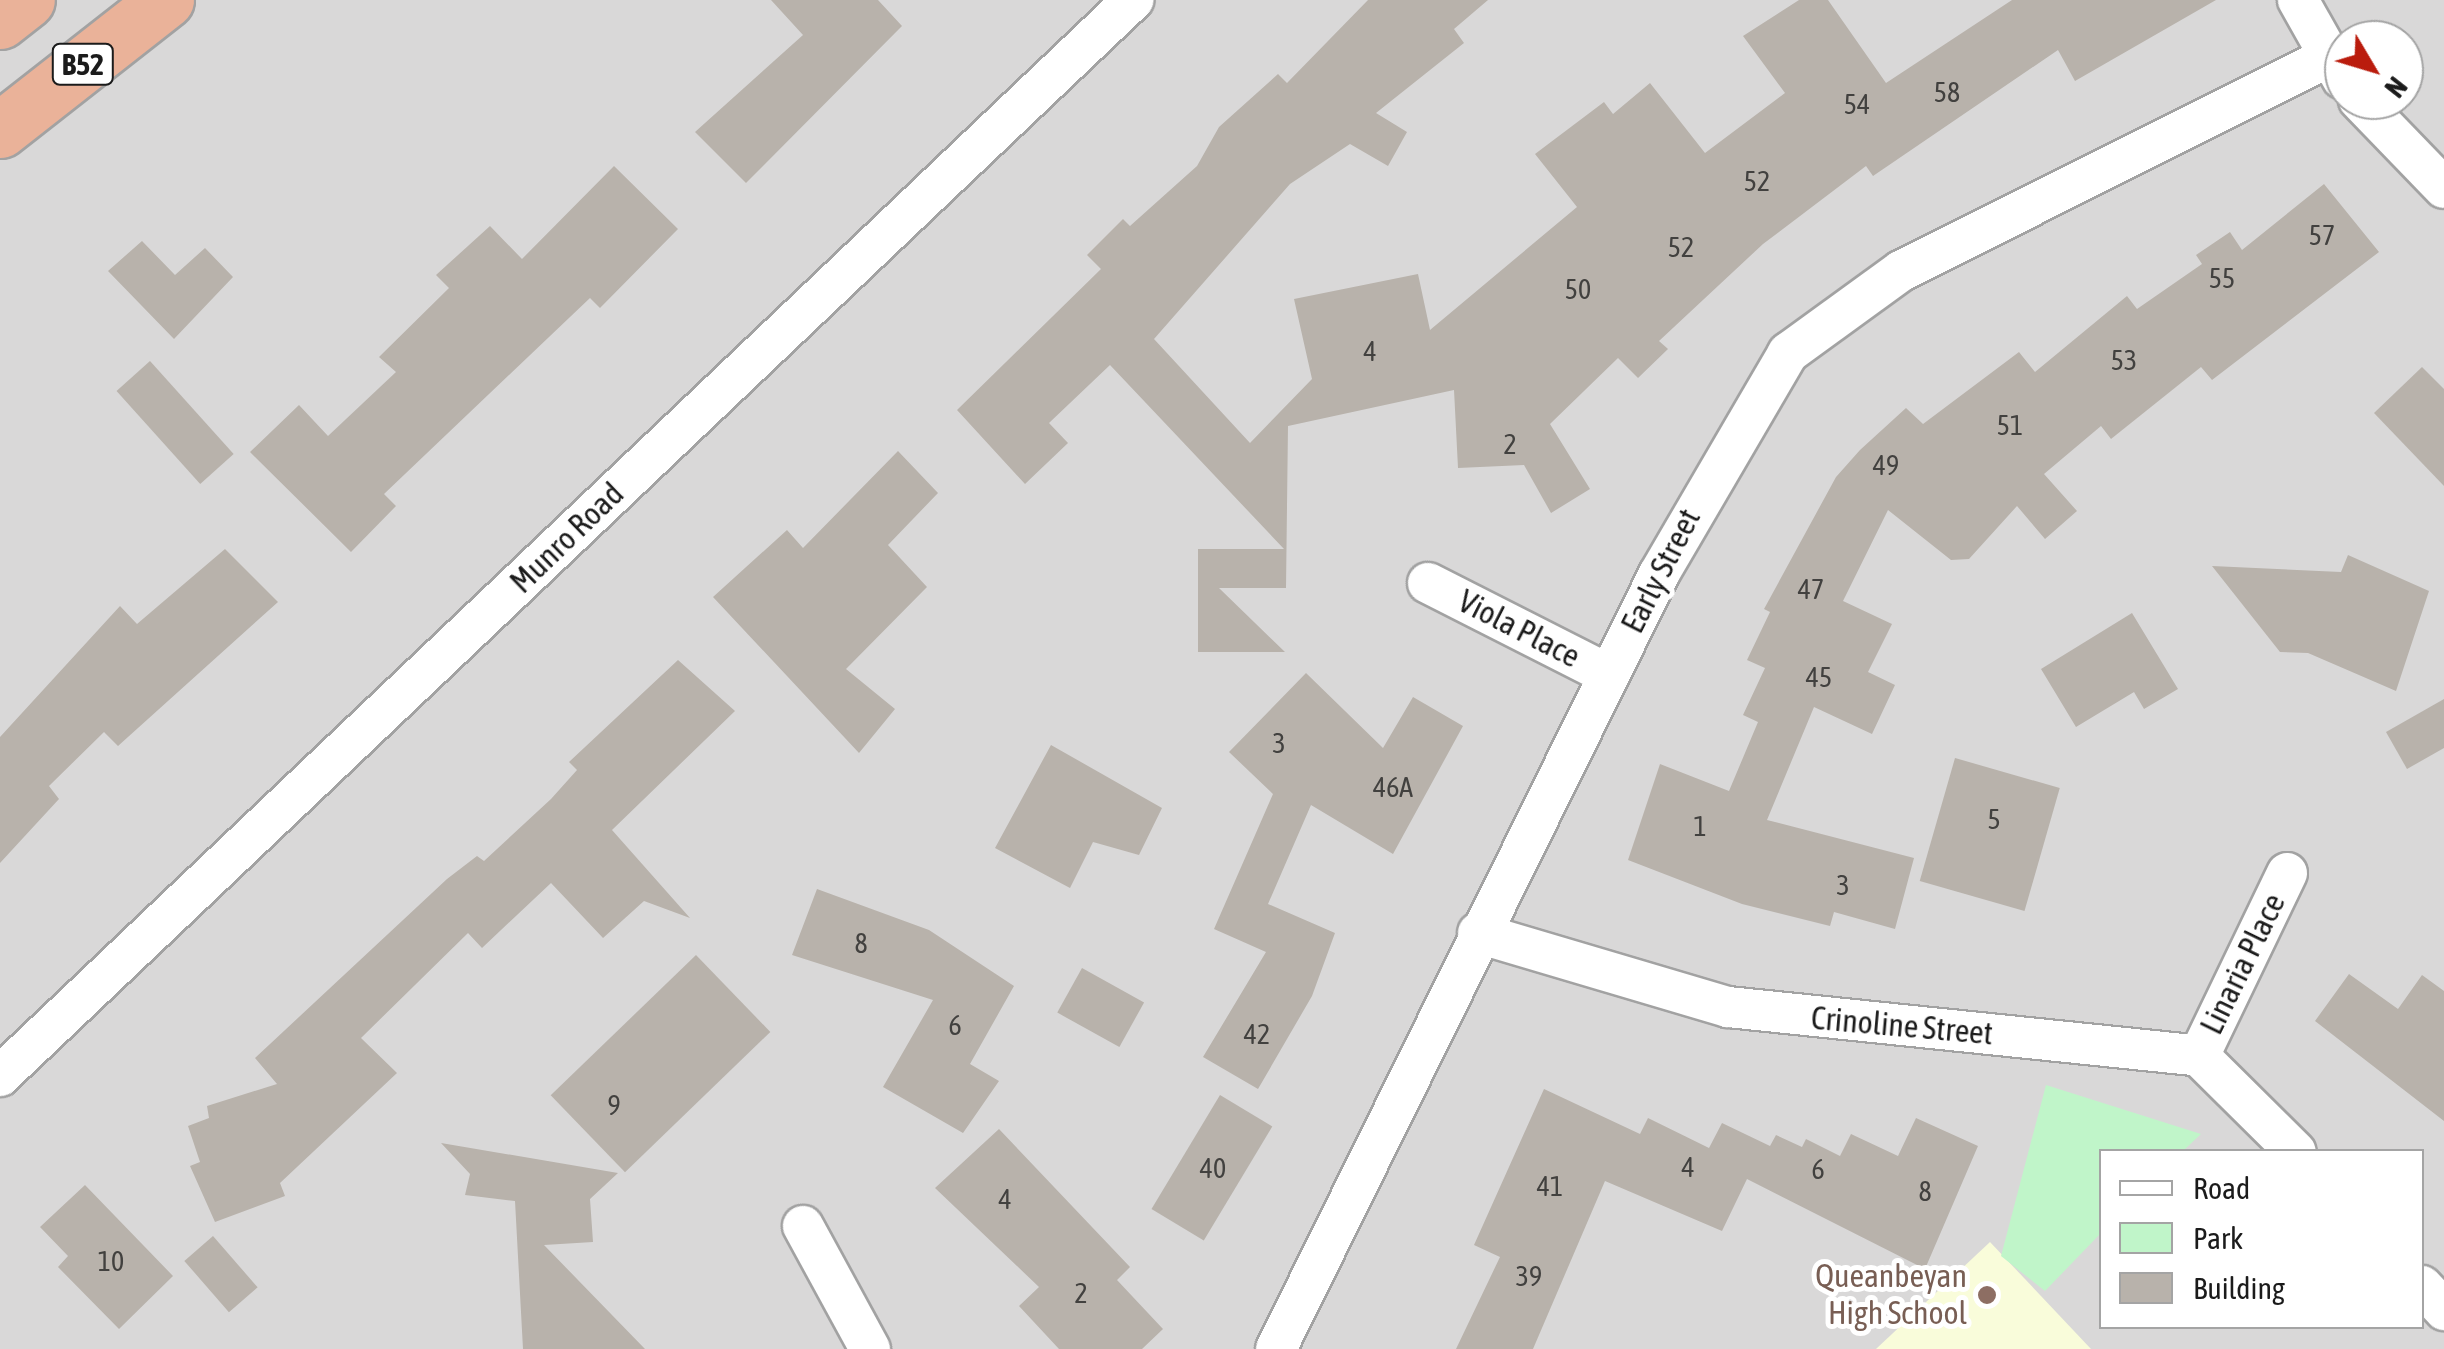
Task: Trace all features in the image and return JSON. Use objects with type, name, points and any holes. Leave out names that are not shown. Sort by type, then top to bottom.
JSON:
[{"type":"highway","name":"B52","points":[[0,21],[27,0]]},
{"type":"highway","name":"B52","points":[[0,130],[166,0]]},
{"type":"street","name":"Munro Road","points":[[0,1076],[1132,0]]},
{"type":"street","points":[[2298,0],[2324,49]]},
{"type":"street","name":"Early Street","points":[[1276,1349],[1478,932],[1721,456],[1788,353],[1901,271],[2324,75]]},
{"type":"street","points":[[2378,120],[2444,188]]},
{"type":"street","name":"Viola Place","points":[[1428,583],[1609,674]]},
{"type":"street","name":"Linaria Place","points":[[2199,1056],[2287,872]]},
{"type":"street","name":"Crinoline Street","points":[[1478,932],[1728,1007],[2199,1056]]},
{"type":"street","points":[[2199,1056],[2293,1149]]},
{"type":"street","points":[[802,1226],[870,1349]]},
{"type":"street","points":[[2424,1288],[2444,1310]]},
{"type":"shaded area","points":[[0,0],[2444,0],[2444,1349],[0,1349]]},
{"type":"shaded area","name":"Queanbeyan High School","points":[[1990,1242],[2091,1349],[1876,1349]]},
{"type":"green space","points":[[2046,1085],[2201,1134],[2185,1149],[2099,1149],[2099,1235],[2045,1291],[2001,1256]]},
{"type":"building","points":[[771,0],[878,0],[902,26],[746,183],[695,132],[803,35]]},
{"type":"building","points":[[1368,0],[1488,0],[1454,29],[1464,43],[1376,113],[1407,132],[1388,166],[1350,144],[1290,184],[1154,339],[1250,443],[1312,379],[1294,299],[1418,274],[1430,330],[1577,207],[1535,154],[1604,102],[1613,114],[1650,83],[1705,153],[1785,93],[1743,36],[1799,0],[1828,0],[1886,83],[2012,0],[2216,0],[2075,81],[2058,50],[1873,176],[1866,166],[1763,244],[1659,341],[1668,349],[1638,378],[1618,358],[1550,424],[1590,489],[1551,513],[1524,465],[1458,468],[1454,390],[1288,426],[1286,588],[1219,588],[1285,652],[1198,652],[1198,549],[1284,549],[1110,365],[1049,423],[1068,443],[1025,484],[957,410],[1101,269],[1087,255],[1123,219],[1130,226],[1197,166],[1219,127],[1278,74],[1287,83]]},
{"type":"building","points":[[614,166],[678,229],[600,308],[590,298],[384,494],[396,506],[351,552],[250,452],[299,405],[328,436],[396,372],[379,357],[449,288],[436,275],[490,226],[522,259]]},
{"type":"building","points":[[2324,184],[2379,252],[2212,380],[2201,367],[2111,439],[2101,426],[2044,474],[2077,511],[2045,539],[2017,506],[1969,559],[1951,560],[1888,510],[1843,601],[1892,624],[1868,672],[1895,685],[1872,734],[1814,707],[1767,820],[1914,858],[1895,929],[1834,912],[1830,926],[1742,904],[1628,860],[1660,764],[1729,791],[1758,722],[1743,715],[1765,668],[1747,660],[1770,612],[1764,609],[1836,477],[1860,450],[1906,408],[1923,424],[2019,352],[2035,372],[2127,296],[2137,309],[2202,264],[2196,255],[2230,232],[2242,250]]},
{"type":"building","points":[[142,241],[175,275],[205,248],[233,277],[174,339],[108,271]]},
{"type":"building","points":[[150,361],[234,454],[200,484],[117,391]]},
{"type":"building","points":[[2422,367],[2444,389],[2444,486],[2374,413]]},
{"type":"building","points":[[898,451],[938,493],[888,545],[927,587],[846,669],[895,709],[859,753],[713,597],[787,530],[803,548]]},
{"type":"building","points":[[225,549],[278,602],[118,746],[104,732],[49,786],[59,799],[0,863],[0,737],[120,606],[137,624]]},
{"type":"building","points":[[2348,555],[2429,591],[2396,691],[2308,653],[2280,652],[2212,566],[2341,572]]},
{"type":"building","points":[[2132,613],[2178,689],[2144,709],[2134,692],[2076,727],[2041,669]]},
{"type":"building","points":[[678,660],[735,711],[612,830],[690,918],[644,901],[603,938],[551,883],[482,948],[468,933],[361,1038],[397,1073],[280,1183],[285,1196],[215,1222],[190,1166],[200,1162],[188,1126],[209,1118],[207,1106],[277,1084],[255,1058],[447,879],[477,856],[484,861],[551,799],[577,770],[569,762]]},
{"type":"building","points":[[1306,673],[1383,748],[1413,697],[1463,726],[1393,854],[1311,805],[1268,904],[1335,933],[1312,996],[1258,1089],[1203,1057],[1266,952],[1214,929],[1273,794],[1229,752]]},
{"type":"building","points":[[2444,699],[2444,748],[2407,769],[2386,732]]},
{"type":"building","points":[[1051,745],[1162,808],[1139,855],[1093,842],[1070,888],[995,848]]},
{"type":"building","points":[[1955,758],[2060,788],[2024,911],[1920,881]]},
{"type":"building","points":[[817,889],[929,930],[1014,986],[970,1064],[999,1081],[963,1133],[883,1087],[933,1000],[792,955]]},
{"type":"building","points":[[696,955],[770,1032],[625,1172],[551,1095]]},
{"type":"building","points":[[1082,968],[1144,1002],[1119,1047],[1057,1013]]},
{"type":"building","points":[[2349,974],[2398,1009],[2422,975],[2444,991],[2444,1121],[2315,1021]]},
{"type":"building","points":[[1544,1089],[1640,1134],[1648,1118],[1709,1148],[1722,1123],[1770,1146],[1776,1135],[1802,1147],[1806,1139],[1840,1156],[1851,1134],[1898,1156],[1916,1118],[1978,1146],[1925,1269],[1747,1179],[1722,1231],[1605,1181],[1533,1349],[1456,1349],[1500,1257],[1474,1245]]},
{"type":"building","points":[[1220,1095],[1272,1126],[1204,1240],[1151,1209]]},
{"type":"building","points":[[999,1129],[1130,1267],[1117,1280],[1163,1329],[1142,1349],[1059,1349],[1019,1306],[1039,1287],[935,1188]]},
{"type":"building","points":[[441,1143],[618,1173],[590,1199],[593,1242],[544,1245],[645,1349],[523,1349],[515,1201],[465,1195],[470,1174]]},
{"type":"building","points":[[85,1185],[173,1276],[119,1329],[58,1267],[68,1256],[40,1227]]},
{"type":"building","points":[[213,1236],[258,1287],[229,1312],[184,1261]]},
{"type":"place","name":"Queanbeyan High School","points":[[1987,1295]]}]
